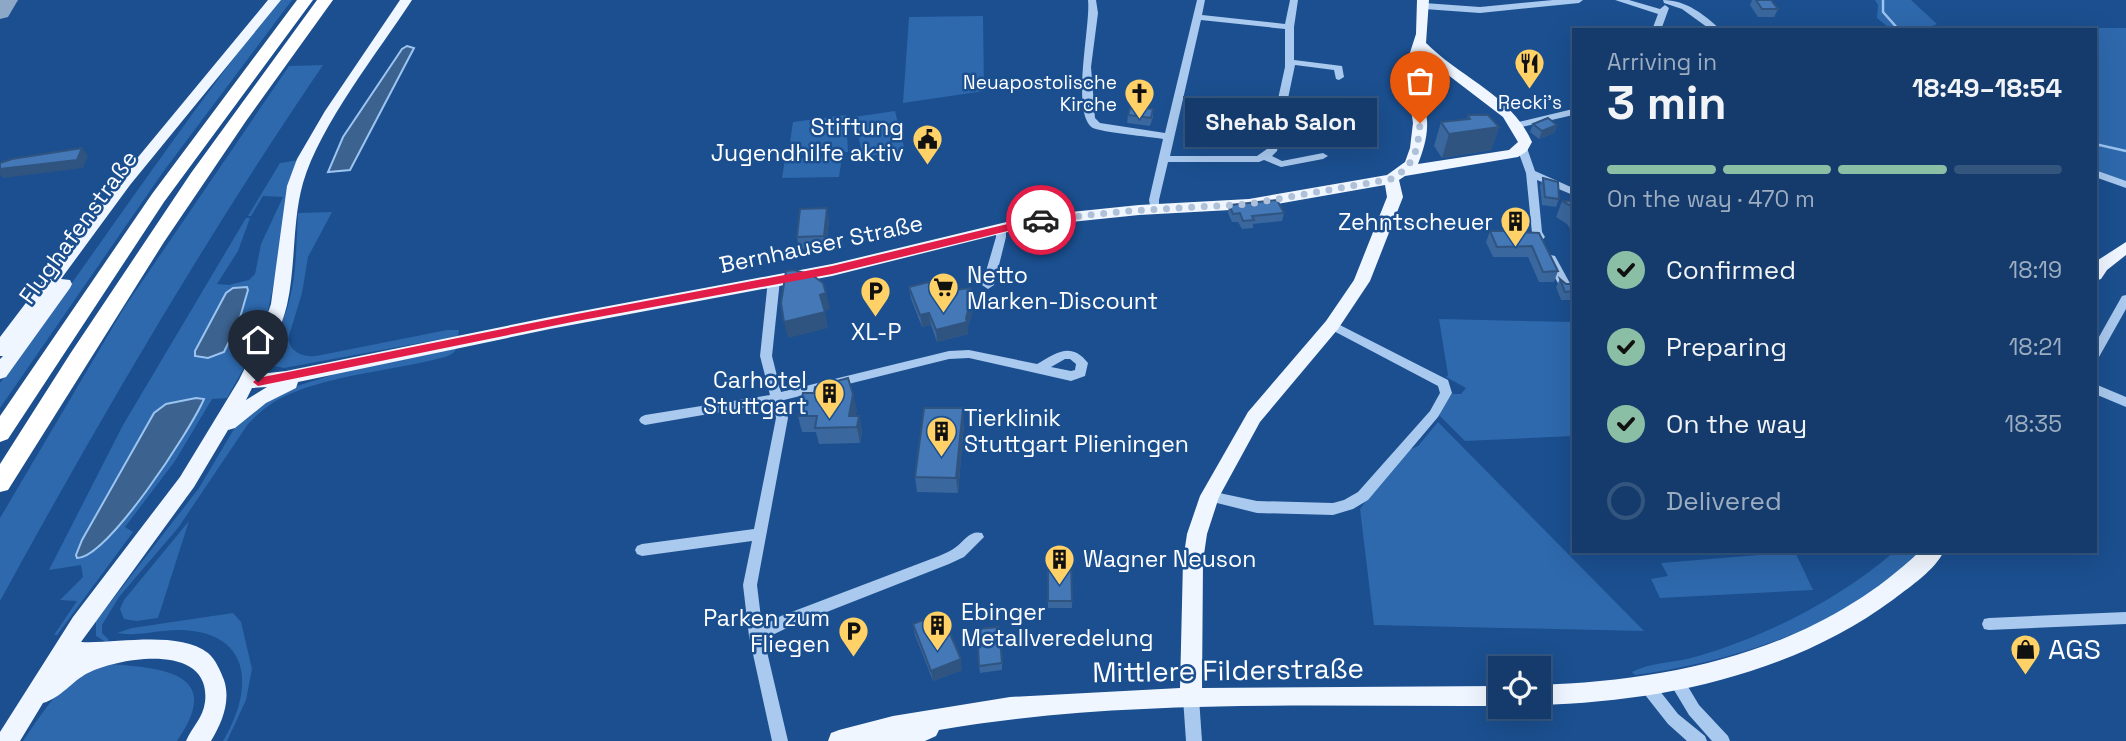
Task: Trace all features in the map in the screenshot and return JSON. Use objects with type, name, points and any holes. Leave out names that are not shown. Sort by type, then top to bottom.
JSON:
[{"type":"highway","points":[[0,433],[158,198],[305,0]]},
{"type":"highway","points":[[0,483],[159,233],[239,117],[326,0]]},
{"type":"main road","name":"Flughafenstraße","points":[[0,350],[125,183],[275,0]]},
{"type":"main road","points":[[7,741],[108,585],[187,482],[247,382],[268,339],[279,304],[295,186],[304,159],[332,111],[407,0]]},
{"type":"main road","points":[[1191,698],[1193,561],[1197,534],[1210,496],[1254,417],[1332,326],[1362,281],[1409,169],[1420,123],[1412,72],[1413,61],[1420,45],[1423,3]]},
{"type":"main road","points":[[1420,45],[1432,59],[1478,89],[1518,125],[1524,139],[1523,159]]},
{"type":"main road","points":[[1413,61],[1432,59]]},
{"type":"main road","name":"Flughafenstraße","points":[[0,372],[149,169],[189,107]]},
{"type":"main road","name":"Bernhauser Straße","points":[[247,382],[314,372],[889,257],[1059,217],[1278,200],[1409,169],[1523,159]]},
{"type":"main road","points":[[2097,272],[2126,247]]},
{"type":"main road","points":[[218,432],[260,398],[314,372]]},
{"type":"main road","points":[[1551,694],[1647,686],[1755,659],[1824,631],[1865,607],[1901,581],[1932,553]]},
{"type":"main road","points":[[64,650],[115,653],[174,649],[190,653],[201,660],[214,680],[216,701],[212,717],[197,741]]},
{"type":"main road","points":[[26,709],[75,668],[115,653]]},
{"type":"main road","name":"Mittlere Filderstraße","points":[[839,741],[893,727],[1010,707],[1191,698],[1488,696]]},
{"type":"main road","name":"Mittlere Filderstraße","points":[[898,741],[957,717]]},
{"type":"street","points":[[1092,0],[1094,13],[1086,66],[1090,119],[1097,126],[1170,137]]},
{"type":"street","points":[[1155,209],[1154,200],[1201,0]]},
{"type":"street","points":[[1266,157],[1272,151],[1290,62],[1289,27],[1294,0]]},
{"type":"street","points":[[1423,3],[1479,10],[1579,0]]},
{"type":"street","points":[[1619,0],[1664,13]]},
{"type":"street","points":[[1657,28],[1667,1],[1685,7],[1714,28]]},
{"type":"street","points":[[1198,17],[1289,27]]},
{"type":"street","points":[[1290,62],[1339,68],[1339,77]]},
{"type":"street","points":[[1518,125],[1572,112]]},
{"type":"street","points":[[1164,159],[1266,157],[1281,164],[1323,156]]},
{"type":"street","points":[[1523,159],[1572,191]]},
{"type":"street","points":[[1523,159],[1537,232],[1566,287]]},
{"type":"street","points":[[2097,174],[2126,185]]},
{"type":"street","points":[[988,285],[1002,237],[1001,229]]},
{"type":"street","points":[[1515,236],[1540,237]]},
{"type":"street","points":[[774,280],[766,356],[767,368],[779,397],[782,418],[750,585],[756,636],[780,741]]},
{"type":"street","points":[[2097,350],[2126,299]]},
{"type":"street","points":[[1210,496],[1257,507],[1333,509],[1348,505],[1363,496],[1434,414],[1446,393],[1444,383],[1332,326]]},
{"type":"street","points":[[645,420],[779,397],[949,355],[969,354],[1040,368]]},
{"type":"street","points":[[2097,390],[2126,402]]},
{"type":"street","points":[[642,550],[759,534]]},
{"type":"street","points":[[756,636],[786,621],[944,560],[959,553],[977,537]]},
{"type":"street","points":[[1989,624],[2126,618]]},
{"type":"street","points":[[1676,680],[1705,725],[1723,741]]},
{"type":"street","points":[[1647,686],[1673,719],[1699,741]]},
{"type":"street","points":[[1191,698],[1194,741]]},
{"type":"shaded area","points":[[279,0],[292,0],[163,172],[0,408],[0,383],[171,143]]},
{"type":"shaded area","points":[[1875,0],[1911,0],[1937,24],[1927,28],[1890,28],[1877,18],[1878,5]]},
{"type":"shaded area","points":[[983,16],[984,91],[903,103],[909,17]]},
{"type":"shaded area","points":[[2097,28],[2126,28],[2126,184],[2097,173]]},
{"type":"shaded area","points":[[407,46],[414,48],[350,170],[328,172],[343,137],[402,49]]},
{"type":"shaded area","points":[[323,65],[237,196],[155,329],[0,601],[0,518],[124,308],[289,66]]},
{"type":"shaded area","points":[[895,111],[905,151],[863,157],[854,117]]},
{"type":"shaded area","points":[[846,115],[848,152],[788,155],[793,122]]},
{"type":"shaded area","points":[[842,157],[839,177],[782,178],[785,159]]},
{"type":"shaded area","points":[[300,160],[267,315],[251,355],[227,398],[212,399],[175,461],[125,527],[133,532],[57,635],[54,635],[77,601],[60,600],[83,577],[81,565],[49,570],[123,425],[246,218],[250,218],[238,251],[217,284],[229,285],[249,280],[255,274],[261,244],[283,197],[263,196],[251,216],[248,216],[280,163]]},
{"type":"shaded area","points":[[332,212],[308,257],[302,293],[288,339],[295,351],[302,355],[316,356],[447,330],[459,330],[458,336],[284,368],[269,365],[271,351],[292,291],[298,213]]},
{"type":"shaded area","points":[[247,287],[239,321],[224,352],[208,358],[195,356],[195,351],[226,293],[233,288]]},
{"type":"shaded area","points":[[1439,319],[1572,322],[1572,436],[1465,441],[1438,414],[1452,394],[1461,394],[1466,388],[1446,377],[1448,375]]},
{"type":"shaded area","points":[[457,348],[445,357],[315,385],[283,397],[264,409],[248,424],[178,528],[119,597],[102,625],[102,633],[109,640],[106,642],[96,636],[96,621],[199,488],[237,424],[281,391],[335,374]]},
{"type":"shaded area","points":[[204,399],[147,490],[108,537],[91,552],[77,558],[82,540],[154,413],[166,404]]},
{"type":"shaded area","points":[[1438,422],[1644,631],[1374,625],[1360,509],[1398,455],[1418,446]]},
{"type":"shaded area","points":[[189,521],[158,618],[136,621],[124,619],[120,609],[124,600]]},
{"type":"shaded area","points":[[1795,553],[1813,590],[1660,598],[1651,579],[1668,576],[1661,563]]},
{"type":"shaded area","points":[[1893,553],[1920,553],[1867,597],[1834,616],[1779,640],[1692,665],[1635,675],[1632,672],[1647,666],[1695,657],[1748,639],[1826,600]]},
{"type":"shaded area","points":[[233,613],[241,622],[252,669],[246,700],[227,741],[223,741],[233,722],[242,685],[241,668],[235,654],[223,642],[206,634],[182,630],[117,633],[132,628]]},
{"type":"shaded area","points":[[111,664],[167,672],[182,678],[191,688],[194,701],[190,718],[177,741],[23,741],[59,693],[81,677]]},
{"type":"building","points":[[1756,0],[1771,0],[1778,9],[1762,9]]},
{"type":"building","points":[[1131,106],[1153,109],[1151,118],[1128,115]]},
{"type":"building","points":[[1468,115],[1488,115],[1499,127],[1449,134],[1441,122],[1470,119]]},
{"type":"building","points":[[1548,118],[1557,125],[1542,131],[1533,124]]},
{"type":"building","points":[[82,148],[77,160],[0,169],[0,163],[12,159]]},
{"type":"building","points":[[1543,178],[1558,182],[1559,199],[1545,197]]},
{"type":"building","points":[[1277,200],[1284,213],[1252,216],[1254,220],[1243,221],[1240,213],[1233,214],[1229,205]]},
{"type":"building","points":[[827,208],[824,236],[797,237],[800,209]]},
{"type":"building","points":[[1511,228],[1519,232],[1539,233],[1558,271],[1543,272],[1532,246],[1497,247],[1490,231],[1512,231]]},
{"type":"building","points":[[794,270],[812,275],[823,283],[826,293],[820,295],[825,312],[784,322],[781,303],[786,271]]},
{"type":"building","name":"Netto Marken-Discount","points":[[949,277],[954,290],[971,288],[973,293],[967,322],[936,330],[929,313],[920,315],[909,287]]},
{"type":"building","points":[[1560,279],[1566,284],[1572,284],[1572,291],[1565,292]]},
{"type":"building","points":[[848,378],[853,394],[849,416],[859,416],[857,427],[815,428],[817,416],[798,416],[803,393],[814,393],[815,387]]},
{"type":"building","name":"Tierklinik Stuttgart Plieningen","points":[[924,408],[963,408],[956,478],[915,477]]},
{"type":"building","name":"Wagner Neuson","points":[[1048,556],[1071,556],[1072,601],[1048,601]]},
{"type":"building","name":"Ebinger Metallveredelung","points":[[941,613],[961,659],[931,671],[913,624]]},
{"type":"building","points":[[999,627],[1002,663],[979,666],[977,629]]},
{"type":"waterway","points":[[1883,0],[1883,12],[1897,28]]},
{"type":"waterway","points":[[2097,144],[2126,151]]},
{"type":"taxiway","points":[[0,12],[7,0]]},
{"type":"way so far","points":[[1041,220],[1129,211],[1249,204],[1314,195],[1391,179],[1405,171],[1415,159],[1420,123]]},
{"type":"place","name":"Recki's","points":[[1530,90]]},
{"type":"place","name":"Neuapostolische Kirche","points":[[1140,120]]},
{"type":"place","name":"Shehab Salon","points":[[1420,123]]},
{"type":"place","name":"Stiftung Jugendhilfe aktiv","points":[[927,167]]},
{"type":"place","name":"Zehntscheuer","points":[[1516,249]]},
{"type":"place","name":"Netto Marken-Discount","points":[[944,315]]},
{"type":"place","name":"XL-P","points":[[876,318]]},
{"type":"place","name":"Carhotel Stuttgart","points":[[830,420]]},
{"type":"place","name":"Tierklinik Stuttgart Plieningen","points":[[941,458]]},
{"type":"place","name":"Wagner Neuson","points":[[1060,586]]},
{"type":"place","name":"Ebinger Metallveredelung","points":[[938,652]]},
{"type":"place","name":"Parken zum Fliegen","points":[[853,658]]},
{"type":"place","name":"AGS","points":[[2025,676]]},
{"type":"route","points":[[258,382],[577,317],[832,270],[1041,220]]}]
